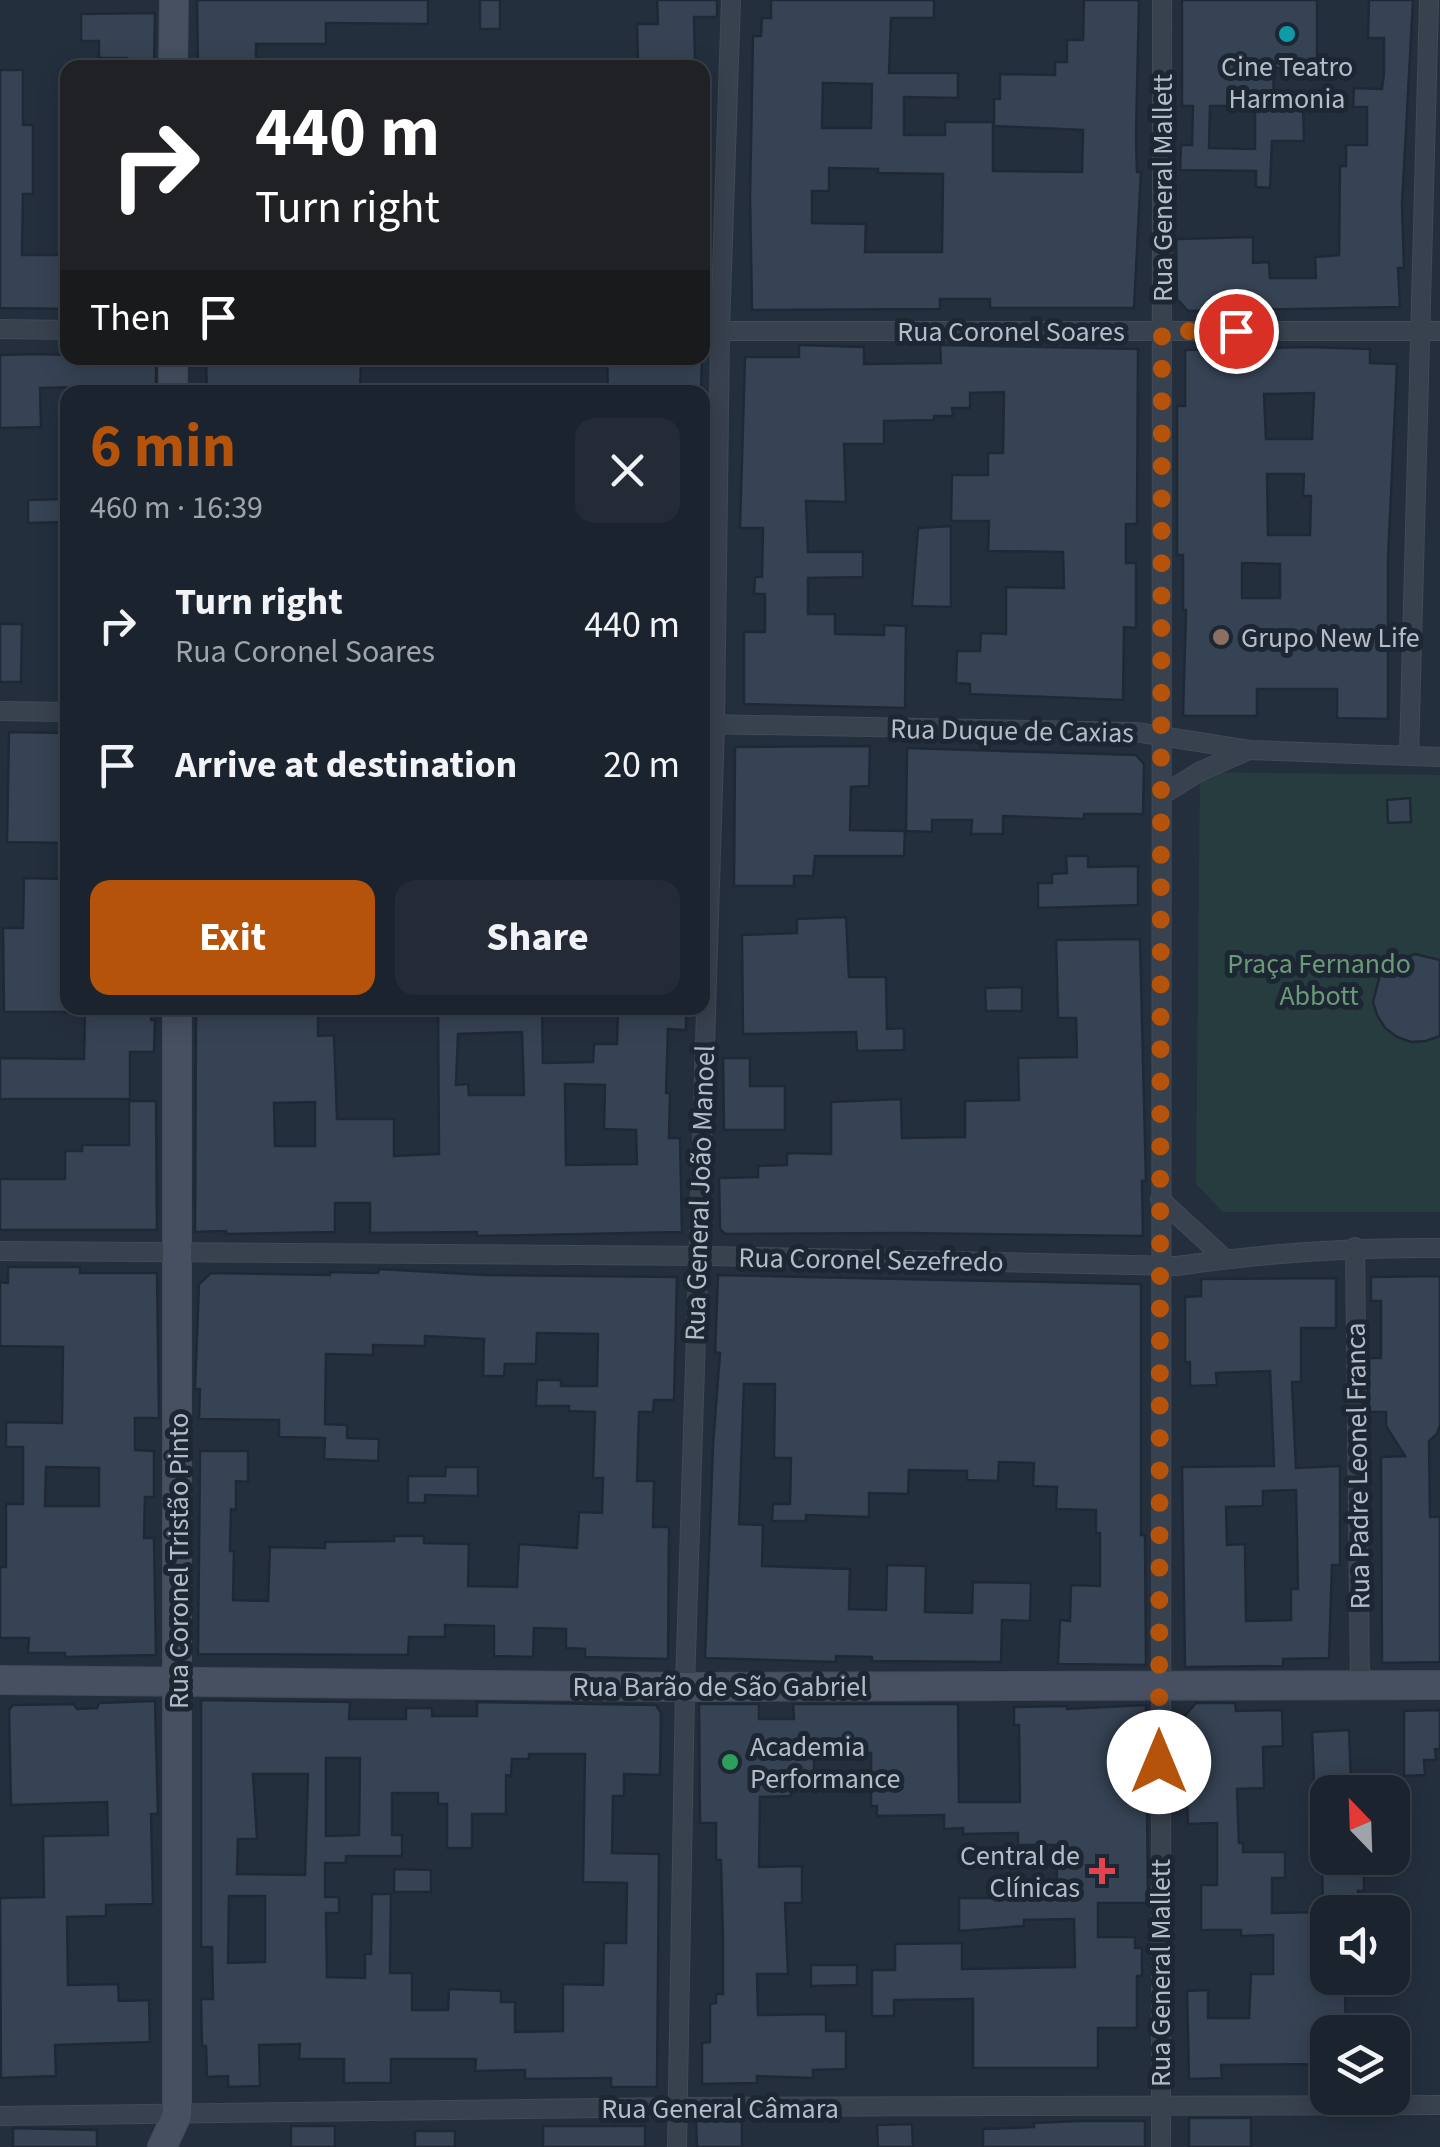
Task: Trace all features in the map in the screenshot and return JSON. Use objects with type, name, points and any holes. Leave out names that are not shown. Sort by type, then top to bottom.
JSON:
[{"type":"main road","points":[[174,0],[174,60]]},
{"type":"main road","name":"Rua Coronel Tristão Pinto","points":[[176,1015],[177,2115]]},
{"type":"main road","name":"Rua Barão de São Gabriel","points":[[0,1680],[684,1687],[1440,1686]]},
{"type":"main road","points":[[162,2147],[177,2115]]},
{"type":"street","name":"Rua General João Manoel","points":[[710,528],[711,331],[731,0]]},
{"type":"street","name":"Rua General Mallett","points":[[1162,0],[1162,2147]]},
{"type":"street","points":[[1408,756],[1430,0]]},
{"type":"street","points":[[0,329],[60,330]]},
{"type":"street","name":"Rua Coronel Soares","points":[[711,331],[1440,331]]},
{"type":"street","points":[[0,712],[60,712]]},
{"type":"street","name":"Rua Duque de Caxias","points":[[710,724],[1161,734],[1249,750],[1440,757]]},
{"type":"street","points":[[1162,795],[1199,772],[1249,750]]},
{"type":"street","name":"Rua General João Manoel","points":[[677,2147],[684,1687],[702,1015]]},
{"type":"street","points":[[1160,1199],[1224,1258]]},
{"type":"street","name":"Rua Coronel Sezefredo","points":[[0,1251],[696,1256],[1160,1266],[1355,1247],[1440,1248]]},
{"type":"street","name":"Rua Padre Leonel Franca","points":[[1355,1247],[1360,1685]]},
{"type":"street","name":"Rua General Câmara","points":[[0,2116],[677,2107],[1440,2104]]},
{"type":"green space","name":"Praça Fernando Abbott","points":[[1200,772],[1440,775],[1440,1212],[1223,1212],[1196,1184]]},
{"type":"building","points":[[197,0],[428,0],[428,24],[326,23],[326,44],[256,44],[256,60],[198,60]]},
{"type":"building","points":[[480,0],[500,0],[500,29],[480,29]]},
{"type":"building","points":[[657,0],[717,0],[717,17],[694,17],[695,60],[638,60],[637,24],[658,24]]},
{"type":"building","points":[[771,0],[934,0],[934,18],[891,18],[889,73],[958,73],[958,98],[904,97],[904,135],[945,135],[945,122],[993,122],[993,171],[1082,172],[1083,130],[994,126],[994,99],[1000,99],[1000,74],[1055,75],[1055,62],[1067,62],[1067,40],[1083,40],[1084,0],[1139,0],[1136,137],[1137,172],[1141,172],[1134,308],[990,308],[990,299],[940,299],[940,309],[752,310],[753,36],[761,36],[762,18],[771,18]],"holes":[[[823,83],[872,84],[871,128],[822,128]],[[829,168],[943,174],[942,252],[865,252],[866,224],[812,223],[812,191],[829,191]]]},
{"type":"building","points":[[1182,0],[1317,0],[1317,69],[1274,68],[1273,106],[1303,105],[1304,141],[1272,141],[1270,188],[1256,187],[1256,171],[1180,170],[1181,145],[1192,145],[1193,106],[1182,106]],"holes":[[[1210,106],[1255,106],[1255,149],[1209,148]]]},
{"type":"building","points":[[1369,0],[1413,0],[1402,205],[1404,268],[1398,268],[1400,307],[1188,311],[1177,299],[1176,239],[1253,237],[1253,263],[1269,262],[1270,278],[1316,278],[1315,257],[1339,255],[1340,166],[1346,166],[1346,145],[1367,145],[1367,107],[1353,107],[1354,88],[1382,89],[1384,73],[1384,38],[1368,38]]},
{"type":"building","points":[[155,13],[154,60],[99,58],[99,41],[81,41],[81,14]]},
{"type":"building","points":[[0,70],[23,70],[23,125],[33,125],[33,194],[23,194],[22,255],[60,255],[60,309],[0,308]]},
{"type":"building","points":[[799,345],[864,347],[864,364],[941,363],[940,345],[1138,349],[1137,524],[1126,524],[1126,563],[1136,563],[1136,628],[1124,627],[1123,700],[970,694],[970,684],[956,683],[957,651],[980,651],[981,633],[1006,634],[1006,587],[1064,588],[1063,552],[988,551],[989,521],[951,521],[952,475],[988,475],[988,453],[1003,453],[1004,392],[970,393],[970,408],[952,408],[953,416],[884,421],[884,444],[844,444],[846,502],[806,501],[808,552],[863,552],[863,577],[808,578],[808,614],[835,614],[835,634],[884,635],[884,625],[906,626],[905,708],[744,704],[744,632],[765,632],[765,594],[754,594],[755,577],[762,577],[763,528],[740,528],[745,357],[799,357]]},
{"type":"building","points":[[1370,349],[1370,363],[1397,364],[1388,560],[1388,719],[1337,718],[1337,689],[1257,689],[1257,716],[1183,716],[1186,610],[1183,555],[1177,555],[1177,406],[1185,406],[1185,350]],"holes":[[[1314,393],[1312,439],[1266,439],[1264,394]],[[1267,474],[1304,474],[1303,496],[1311,496],[1310,535],[1268,535]],[[1242,563],[1280,564],[1280,598],[1242,598]]]},
{"type":"building","points":[[0,355],[60,355],[60,365],[156,365],[156,385],[40,388],[41,427],[0,428]]},
{"type":"building","points":[[206,365],[361,365],[360,385],[207,385]]},
{"type":"building","points":[[607,365],[702,365],[701,385],[608,385]]},
{"type":"building","points":[[60,499],[60,522],[28,523],[28,500]]},
{"type":"building","points":[[951,526],[951,607],[912,606],[918,528]]},
{"type":"building","points":[[0,624],[22,624],[21,682],[0,682]]},
{"type":"building","points":[[9,732],[60,733],[60,843],[7,842]]},
{"type":"building","points":[[870,746],[869,786],[851,787],[850,830],[905,831],[904,856],[815,856],[813,876],[794,876],[794,886],[734,886],[735,747]]},
{"type":"building","points":[[907,748],[1136,755],[1144,764],[1143,814],[1084,814],[1084,819],[1003,816],[1003,834],[971,834],[972,820],[932,820],[932,832],[906,831]]},
{"type":"building","points":[[1410,798],[1411,822],[1388,823],[1387,800]]},
{"type":"building","points":[[1066,856],[1088,856],[1088,867],[1138,866],[1138,905],[1038,908],[1038,883],[1052,883],[1052,874],[1067,873]]},
{"type":"building","points":[[24,878],[60,879],[60,1012],[4,1012],[3,928],[23,928]]},
{"type":"building","points":[[846,917],[849,977],[886,977],[887,1029],[904,1028],[904,1050],[857,1051],[856,1032],[743,1034],[742,935],[797,933],[797,919]]},
{"type":"building","points":[[1140,939],[1146,1181],[1142,1181],[1143,1236],[725,1234],[720,1229],[719,1178],[758,1177],[758,1166],[787,1165],[787,1153],[831,1154],[831,1102],[901,1099],[902,1138],[965,1137],[965,1101],[1019,1100],[1018,1058],[1077,1057],[1076,1018],[1058,1018],[1056,940]]},
{"type":"building","points":[[1415,954],[1440,960],[1440,1036],[1411,1042],[1385,1028],[1373,1002],[1380,975],[1389,964]]},
{"type":"building","points":[[1022,987],[1022,1011],[986,1011],[985,988]]},
{"type":"building","points":[[85,1015],[151,1015],[151,1020],[155,1020],[154,1052],[130,1052],[130,1099],[0,1099],[0,1058],[84,1059]]},
{"type":"building","points":[[196,1015],[318,1015],[318,1036],[334,1035],[337,1119],[394,1119],[394,1156],[439,1154],[438,1015],[542,1015],[543,1063],[593,1062],[594,1044],[617,1044],[618,1015],[686,1015],[686,1030],[668,1029],[666,1093],[670,1093],[669,1138],[680,1138],[682,1232],[477,1236],[477,1232],[370,1233],[370,1203],[335,1203],[335,1232],[195,1232]],"holes":[[[522,1032],[524,1095],[469,1095],[468,1084],[456,1085],[458,1034]],[[565,1084],[605,1085],[604,1129],[636,1130],[637,1164],[566,1165]],[[315,1102],[315,1146],[275,1146],[274,1103]]]},
{"type":"building","points":[[723,1058],[750,1058],[750,1086],[785,1086],[785,1130],[724,1130]]},
{"type":"building","points":[[129,1101],[156,1101],[157,1230],[0,1230],[0,1179],[65,1179],[65,1151],[82,1151],[82,1145],[129,1145]]},
{"type":"building","points":[[8,1267],[80,1267],[80,1273],[157,1273],[159,1418],[135,1418],[135,1450],[154,1451],[154,1497],[145,1497],[144,1538],[154,1538],[156,1655],[65,1657],[65,1653],[28,1653],[29,1638],[0,1638],[0,1567],[6,1567],[6,1504],[23,1504],[23,1447],[6,1447],[6,1422],[62,1423],[63,1347],[0,1346],[0,1282],[8,1283]],"holes":[[[46,1467],[99,1468],[99,1506],[45,1506]]]},
{"type":"building","points":[[379,1269],[486,1275],[677,1277],[674,1400],[654,1400],[653,1412],[639,1412],[637,1481],[654,1481],[653,1527],[669,1527],[668,1659],[585,1657],[585,1649],[566,1648],[566,1629],[534,1628],[533,1657],[494,1656],[494,1626],[445,1625],[445,1637],[409,1637],[408,1655],[198,1654],[200,1451],[248,1451],[248,1482],[236,1481],[236,1510],[231,1509],[233,1600],[268,1601],[270,1547],[325,1548],[325,1542],[394,1541],[394,1536],[424,1536],[424,1543],[469,1544],[468,1586],[517,1587],[519,1544],[577,1548],[579,1512],[602,1513],[603,1478],[593,1478],[595,1412],[569,1411],[569,1406],[536,1406],[537,1380],[561,1380],[561,1386],[597,1386],[598,1334],[537,1333],[536,1364],[505,1364],[504,1376],[483,1376],[484,1339],[425,1336],[425,1346],[373,1345],[373,1355],[326,1354],[325,1424],[347,1425],[347,1438],[379,1439],[378,1461],[324,1459],[325,1438],[279,1437],[279,1420],[199,1419],[200,1389],[195,1389],[199,1284],[211,1273],[330,1275],[378,1273]]},
{"type":"building","points":[[718,1275],[1141,1284],[1141,1535],[1145,1535],[1146,1665],[1058,1664],[1060,1620],[1070,1621],[1071,1585],[1100,1586],[1100,1533],[1096,1533],[1096,1510],[1056,1509],[1057,1487],[1033,1486],[1034,1463],[999,1462],[998,1481],[967,1480],[967,1471],[909,1470],[908,1494],[869,1493],[869,1517],[806,1515],[806,1521],[772,1521],[773,1504],[790,1504],[791,1458],[774,1458],[775,1384],[744,1384],[739,1524],[763,1525],[762,1566],[850,1569],[849,1609],[886,1610],[887,1565],[926,1566],[925,1612],[972,1613],[973,1582],[1031,1583],[1030,1621],[1002,1620],[1001,1662],[872,1661],[872,1657],[836,1656],[836,1662],[705,1658],[720,1353],[715,1352]]},
{"type":"building","points":[[1440,1276],[1440,1425],[1429,1441],[1430,1517],[1440,1517],[1440,1662],[1382,1663],[1381,1457],[1405,1456],[1386,1426],[1386,1412],[1369,1412],[1369,1358],[1381,1358],[1381,1301],[1371,1301],[1371,1277]]},
{"type":"building","points":[[1336,1278],[1336,1328],[1301,1328],[1301,1382],[1292,1382],[1296,1468],[1340,1466],[1340,1565],[1332,1565],[1329,1658],[1283,1659],[1283,1666],[1185,1667],[1182,1467],[1274,1466],[1270,1371],[1216,1373],[1217,1385],[1190,1386],[1190,1362],[1185,1362],[1185,1297],[1201,1296],[1201,1279]],"holes":[[[1296,1490],[1298,1589],[1291,1589],[1291,1620],[1246,1621],[1245,1544],[1227,1545],[1226,1507],[1263,1506],[1263,1491]]]},
{"type":"building","points":[[446,1467],[478,1467],[478,1496],[425,1495],[425,1503],[408,1503],[408,1476],[445,1476]]},
{"type":"building","points":[[201,1700],[350,1702],[349,1719],[406,1719],[406,1708],[432,1708],[432,1716],[477,1716],[477,1702],[656,1705],[661,1713],[660,1775],[624,1774],[624,1796],[613,1796],[612,1853],[659,1854],[657,2087],[611,2087],[611,2078],[525,2079],[525,2070],[475,2071],[476,2059],[391,2059],[391,2083],[344,2083],[344,2059],[299,2059],[300,2044],[259,2045],[260,2086],[228,2087],[228,2076],[207,2077],[201,1999],[213,1999],[212,1947],[201,1947]],"holes":[[[529,1754],[585,1754],[583,1882],[627,1883],[626,1943],[604,1943],[603,1985],[563,1984],[563,2031],[515,2032],[515,2002],[501,2002],[501,1991],[449,1989],[448,2010],[412,2010],[412,1973],[390,1973],[391,1894],[372,1894],[371,1954],[365,1954],[365,1978],[327,1977],[326,1913],[339,1913],[339,1897],[325,1897],[325,1863],[346,1863],[346,1856],[402,1856],[402,1835],[392,1835],[392,1793],[438,1793],[438,1804],[447,1804],[447,1848],[472,1848],[472,1814],[506,1814],[506,1775],[511,1776],[512,1759],[529,1759]],[[326,1758],[360,1758],[359,1835],[326,1836]],[[253,1774],[308,1774],[305,1875],[237,1874],[238,1839],[257,1839]],[[229,1896],[265,1896],[265,1962],[228,1963]]]},
{"type":"building","points":[[155,1701],[158,1814],[151,1814],[153,1904],[106,1905],[106,1916],[67,1917],[68,1985],[118,1984],[119,2001],[149,2000],[150,2042],[55,2045],[56,2076],[1,2078],[0,1898],[44,1897],[43,1836],[108,1835],[107,1802],[11,1805],[9,1710],[13,1705],[74,1704],[77,1709],[97,1708],[99,1703]]},
{"type":"building","points":[[1196,1703],[1235,1703],[1236,1711],[1282,1710],[1283,1746],[1263,1747],[1264,1788],[1237,1789],[1239,1843],[1243,1843],[1243,1852],[1285,1852],[1285,1878],[1272,1878],[1272,1913],[1310,1912],[1310,1995],[1345,1995],[1346,2015],[1310,2015],[1310,2064],[1221,2065],[1222,2078],[1189,2079],[1187,1991],[1208,1990],[1208,2018],[1249,2018],[1251,1974],[1273,1974],[1273,1935],[1241,1936],[1241,1930],[1201,1930],[1201,1885],[1217,1885],[1217,1823],[1188,1824],[1183,1718]]},
{"type":"building","points":[[699,1704],[759,1704],[759,1719],[794,1719],[793,1704],[958,1704],[959,1802],[1020,1802],[1019,1725],[1014,1725],[1014,1707],[1146,1705],[1148,1903],[1098,1903],[1098,1937],[1135,1937],[1135,1948],[1142,1948],[1142,1976],[1137,1976],[1137,2028],[1098,2028],[1098,2068],[973,2068],[973,1999],[894,2000],[894,2016],[872,2016],[872,1970],[895,1970],[895,1944],[962,1943],[962,1969],[1075,1967],[1074,1919],[1024,1920],[1024,1926],[959,1931],[959,1898],[1034,1898],[1033,1883],[1057,1883],[1056,1845],[1018,1845],[1018,1833],[963,1834],[963,1828],[944,1829],[944,1815],[877,1816],[877,1806],[871,1806],[871,1753],[814,1753],[814,1783],[790,1783],[791,1796],[760,1797],[759,1867],[802,1866],[802,1903],[785,1903],[788,1974],[757,1974],[758,2015],[826,2014],[826,2031],[846,2031],[846,2069],[813,2070],[813,2078],[757,2076],[757,2083],[702,2084],[702,2043],[710,2042],[710,2004],[716,2003],[716,1994],[723,1994],[723,1941],[716,1823],[700,1823]]},
{"type":"building","points":[[1440,1710],[1440,1749],[1435,1749],[1436,1760],[1424,1760],[1425,1775],[1404,1775],[1404,1711]]},
{"type":"building","points":[[1349,1730],[1351,1775],[1314,1775],[1312,1732]]},
{"type":"building","points":[[394,1869],[431,1870],[431,1892],[394,1892]]},
{"type":"building","points":[[1322,1875],[1364,1875],[1364,1891],[1358,1891],[1358,1895],[1323,1895]]},
{"type":"building","points":[[811,1965],[857,1965],[857,1985],[811,1986]]},
{"type":"building","points":[[1189,2118],[1251,2118],[1251,2147],[1189,2147]]},
{"type":"building","points":[[696,2121],[742,2121],[742,2147],[697,2147]]},
{"type":"building","points":[[1078,2121],[1145,2121],[1145,2147],[983,2147],[983,2129]]},
{"type":"building","points":[[912,2124],[913,2147],[878,2147],[877,2125]]},
{"type":"building","points":[[291,2126],[335,2126],[335,2147],[291,2147]]},
{"type":"building","points":[[543,2126],[645,2126],[645,2147],[543,2147]]},
{"type":"building","points":[[13,2128],[97,2130],[97,2147],[13,2147]]},
{"type":"building","points":[[415,2131],[455,2131],[455,2147],[415,2147]]},
{"type":"place","name":"Cine Teatro Harmonia","points":[[1287,34]]},
{"type":"place","name":"Grupo New Life","points":[[1221,637]]},
{"type":"place","name":"Academia Performance","points":[[730,1762]]},
{"type":"place","name":"Central de Clínicas","points":[[1102,1871]]},
{"type":"route","points":[[1159,1762],[1162,331],[1236,331]]}]
